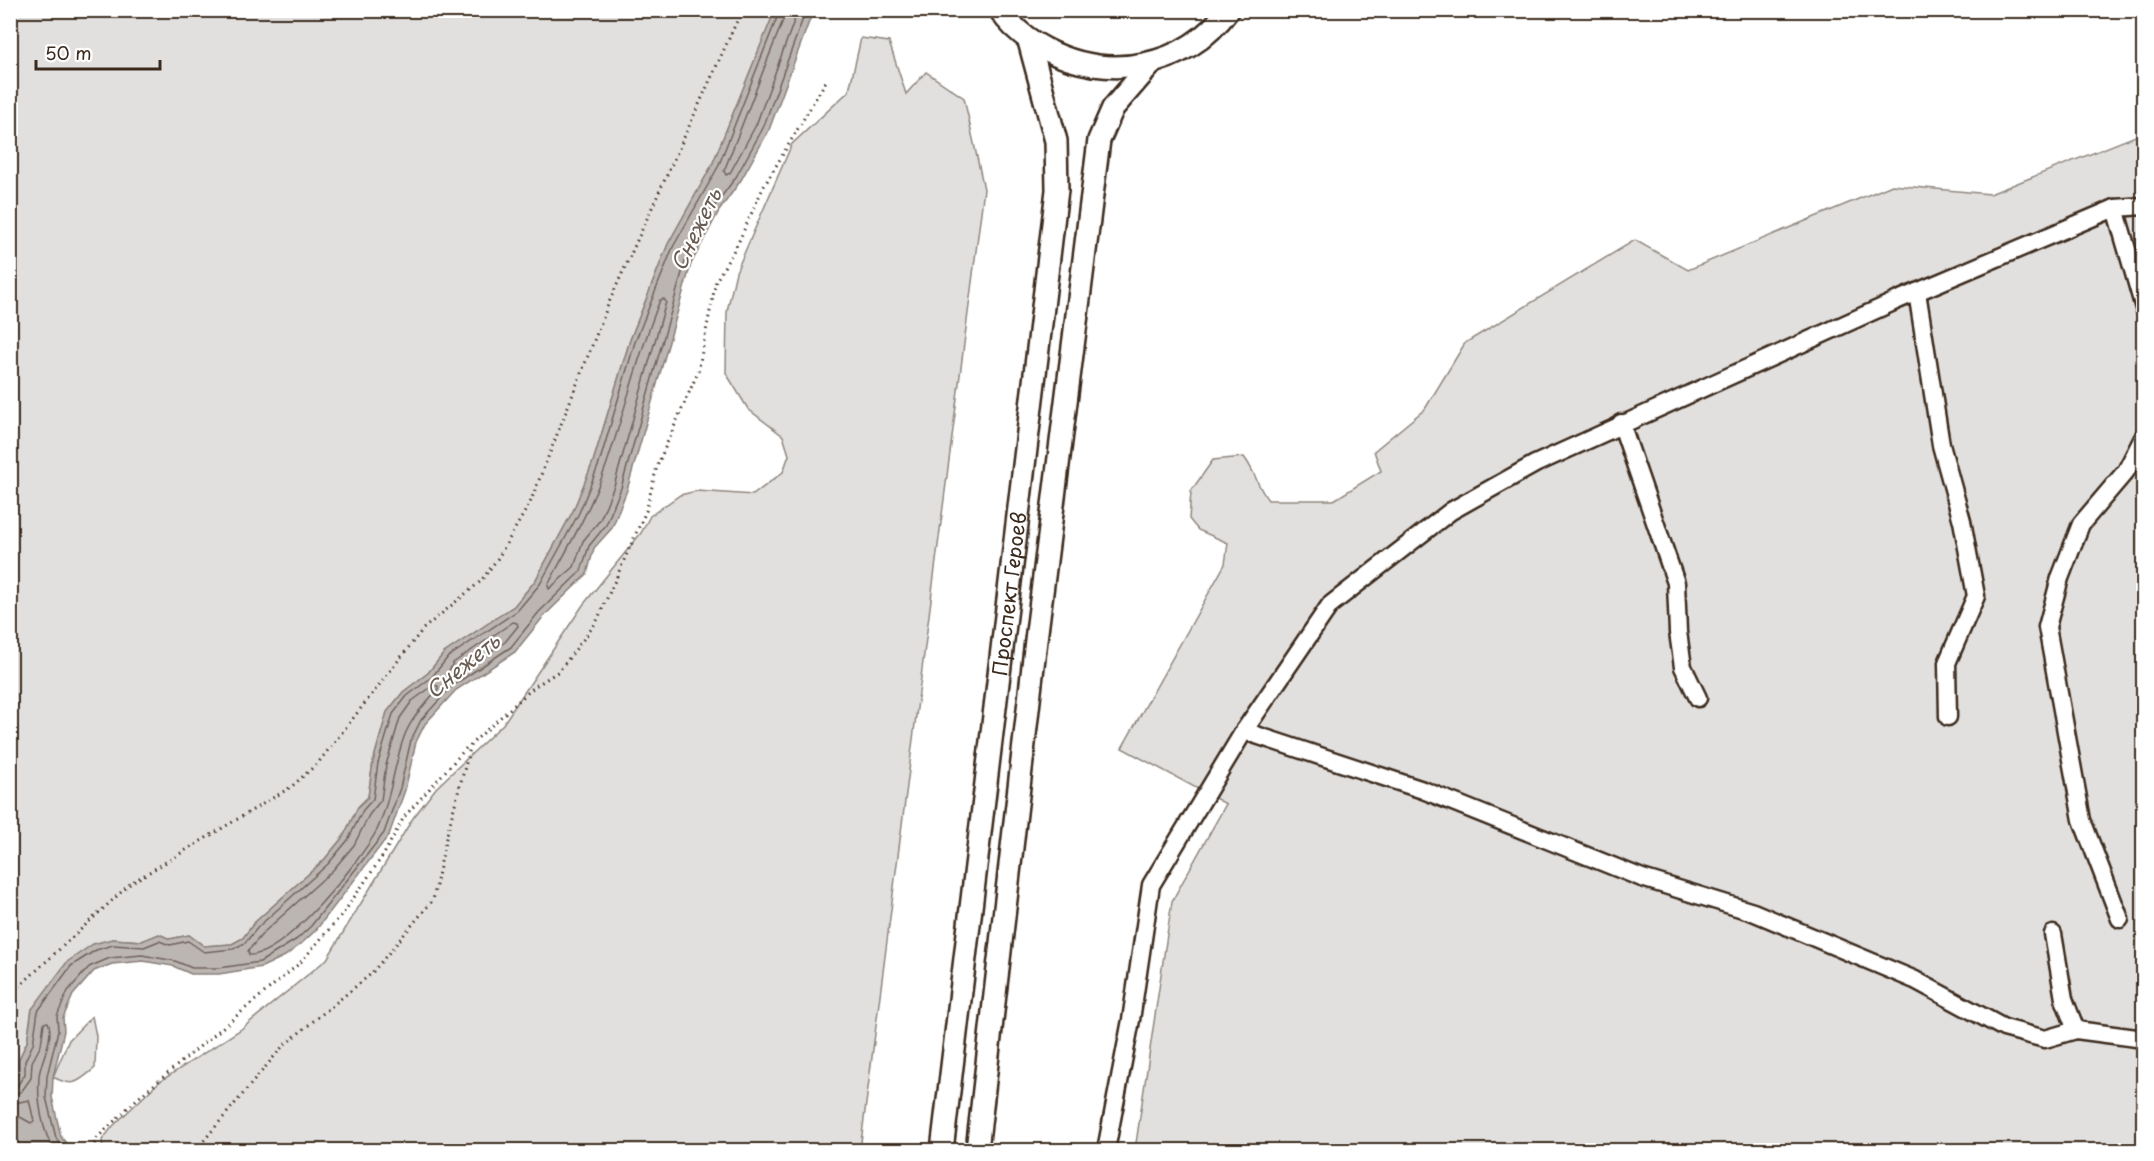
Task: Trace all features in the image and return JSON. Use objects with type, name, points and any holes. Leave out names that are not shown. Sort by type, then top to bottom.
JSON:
[{"type":"main road","name":"Проспект Героев","points":[[1000,10],[1029,41],[1067,60],[1109,69],[1151,64],[1177,54],[1200,40],[1228,10]]},
{"type":"main road","name":"Проспект Героев","points":[[942,1150],[1057,190],[1056,141],[1029,41]]},
{"type":"main road","name":"Проспект Героев","points":[[977,1150],[1036,640],[1099,140],[1113,108],[1151,64]]},
{"type":"street","points":[[1106,1150],[1131,1020],[1151,885],[1244,731],[1330,604],[1451,511],[1535,464],[1621,423],[1917,292],[2115,208],[2144,206]]},
{"type":"street","points":[[2115,208],[2144,308]]},
{"type":"street","points":[[1917,292],[1941,445],[1962,521],[1976,596],[1947,663],[1948,717]]},
{"type":"street","points":[[1621,423],[1676,583],[1678,632],[1683,667],[1698,698]]},
{"type":"street","points":[[2120,919],[2082,820],[2047,627],[2060,578],[2081,524],[2126,471],[2144,436]]},
{"type":"street","points":[[1244,731],[1423,790],[1642,878],[1753,912],[1915,980],[2004,1028],[2045,1039],[2076,1030],[2144,1039]]},
{"type":"street","points":[[2053,934],[2064,999],[2076,1030]]},
{"type":"path","points":[[10,995],[131,883],[291,787],[318,763],[423,629],[481,581],[498,558],[530,503],[610,300],[742,10]]},
{"type":"path","points":[[93,1150],[96,1139],[138,1098],[300,963],[344,912],[384,854],[404,817],[471,744],[534,687],[559,671],[596,623],[646,511],[657,466],[698,372],[716,281],[738,243],[764,188],[826,81]]},
{"type":"path","points":[[196,1150],[283,1046],[371,974],[433,900],[446,838],[471,744]]},
{"type":"shaded area","points":[[10,11],[775,11],[712,165],[668,244],[630,340],[593,462],[573,511],[535,581],[514,606],[444,653],[428,673],[403,692],[387,712],[373,762],[368,797],[358,807],[343,837],[324,860],[254,923],[243,938],[232,944],[204,946],[189,935],[170,939],[159,934],[143,941],[112,939],[32,1009],[27,1042],[19,1059],[19,1072],[11,1085]]},
{"type":"shaded area","points":[[861,38],[889,42],[906,94],[926,72],[964,98],[984,189],[860,1150],[103,1150],[102,1140],[113,1126],[159,1082],[240,1030],[327,959],[413,818],[436,788],[503,724],[583,605],[641,533],[650,516],[680,495],[697,491],[753,495],[783,472],[789,455],[783,436],[748,409],[726,373],[727,311],[736,272],[792,144],[849,91]]},
{"type":"shaded area","points":[[2143,133],[2143,1150],[1135,1150],[1172,901],[1226,804],[1122,748],[1225,564],[1228,543],[1198,530],[1189,519],[1191,491],[1213,460],[1244,457],[1268,500],[1334,500],[1381,471],[1374,451],[1425,409],[1465,343],[1635,240],[1688,270],[1892,185],[1990,194]]},
{"type":"shaded area","points":[[92,1016],[96,1036],[95,1068],[76,1082],[66,1082],[53,1077],[69,1040]]},
{"type":"water","name":"Снежеть","points":[[775,10],[813,11],[769,130],[741,180],[719,211],[691,264],[627,490],[612,528],[594,548],[587,574],[544,616],[515,652],[456,690],[425,724],[416,742],[405,790],[389,835],[316,930],[301,944],[285,956],[262,967],[219,974],[191,974],[173,966],[143,961],[112,964],[94,971],[73,995],[63,1018],[64,1031],[53,1077],[52,1097],[61,1137],[72,1150],[34,1150],[30,1147],[17,1150],[11,1129],[11,1085],[19,1072],[19,1059],[27,1042],[32,1009],[67,962],[93,944],[112,939],[142,941],[159,934],[170,939],[189,935],[204,946],[232,944],[243,938],[254,923],[324,860],[343,837],[358,807],[368,797],[373,762],[387,712],[403,692],[428,673],[444,653],[514,606],[535,581],[573,511],[593,462],[630,340],[668,244],[712,165]]}]
